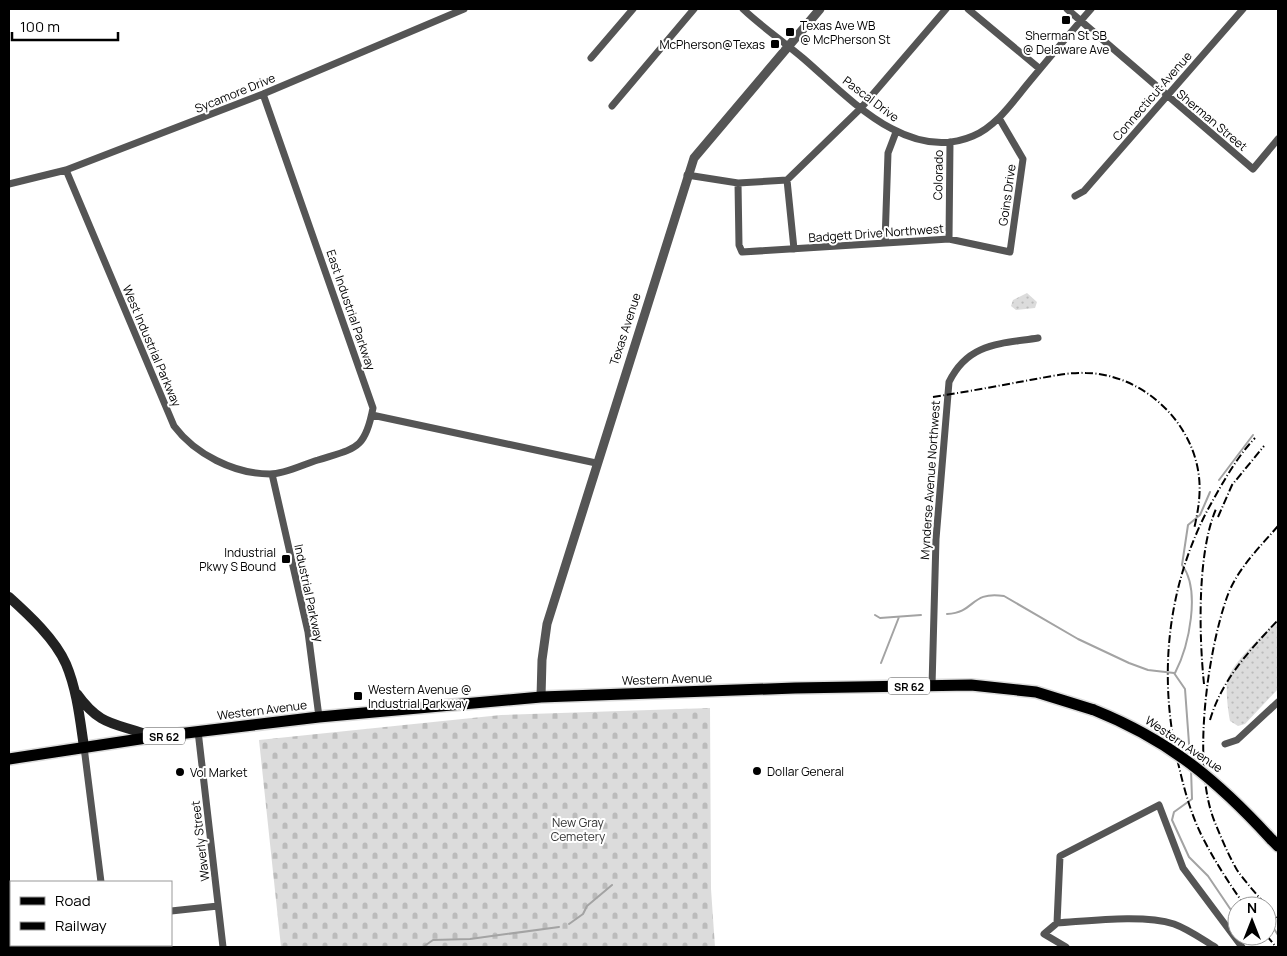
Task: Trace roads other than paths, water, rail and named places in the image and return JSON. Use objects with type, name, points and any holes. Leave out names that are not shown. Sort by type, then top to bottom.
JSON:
[{"type":"main road","points":[[9,597],[36,622],[66,663],[75,691],[84,747]]},
{"type":"main road","name":"Western Avenue","points":[[9,759],[198,731],[320,717],[541,697],[971,685],[1017,689],[1053,696],[1094,710],[1143,732],[1194,765],[1219,785],[1275,843]]},
{"type":"main road","points":[[75,691],[86,706],[104,722],[153,737]]},
{"type":"street","name":"Sycamore Drive","points":[[9,184],[66,170],[263,94],[464,9]]},
{"type":"street","points":[[592,58],[633,9]]},
{"type":"street","points":[[612,106],[694,9]]},
{"type":"street","name":"Pascal Drive","points":[[743,9],[768,32],[788,46],[861,108],[896,132],[917,140],[950,142],[974,136],[999,118],[1091,9]]},
{"type":"street","name":"Texas Avenue","points":[[541,697],[542,660],[547,624],[687,175],[694,158],[702,146],[820,9]]},
{"type":"street","points":[[687,175],[738,183],[787,180],[861,108],[946,9]]},
{"type":"street","points":[[968,9],[1040,69]]},
{"type":"street","name":"Sherman Street","points":[[1067,9],[1253,169],[1278,139]]},
{"type":"street","name":"Connecticut Avenue","points":[[1075,196],[1084,191],[1243,9]]},
{"type":"street","name":"East Industrial Parkway","points":[[263,94],[373,408],[372,415]]},
{"type":"street","name":"Goins Drive","points":[[999,118],[1023,159],[1010,252]]},
{"type":"street","points":[[885,242],[888,153],[896,132]]},
{"type":"street","name":"Colorado","points":[[949,239],[950,142]]},
{"type":"street","name":"West Industrial Parkway","points":[[66,170],[174,426],[183,438],[211,458],[228,465],[272,474]]},
{"type":"street","points":[[787,180],[794,250]]},
{"type":"street","name":"Badgett Drive Northwest","points":[[738,183],[740,245],[742,252],[949,239],[1010,252]]},
{"type":"street","name":"Mynderse Avenue Northwest","points":[[932,686],[936,539],[949,382],[956,367],[975,351],[990,346],[1038,338]]},
{"type":"street","points":[[272,474],[355,448],[369,431],[372,415],[596,463]]},
{"type":"street","name":"Industrial Parkway","points":[[272,474],[308,632],[320,717]]},
{"type":"street","points":[[1225,744],[1237,740],[1278,702]]},
{"type":"street","name":"Waverly Street","points":[[198,731],[223,947]]},
{"type":"street","points":[[84,747],[101,881]]},
{"type":"street","points":[[1056,923],[1060,856],[1159,805],[1183,868],[1242,947]]},
{"type":"street","points":[[172,911],[218,906]]},
{"type":"street","points":[[1066,947],[1044,934],[1056,923],[1159,921],[1175,925],[1215,947]]},
{"type":"waterway","points":[[1219,480],[1253,435]]},
{"type":"waterway","points":[[1175,673],[1185,648],[1191,618],[1191,589],[1188,576],[1182,565],[1188,525],[1200,515],[1210,492]]},
{"type":"waterway","points":[[947,614],[964,610],[985,596],[1004,596],[1078,639],[1129,663],[1148,670],[1174,673],[1185,689],[1190,757]]},
{"type":"waterway","points":[[875,615],[880,618],[921,615]]},
{"type":"waterway","points":[[881,663],[899,617]]},
{"type":"waterway","points":[[1191,769],[1192,799],[1174,812],[1172,820],[1189,857],[1208,876],[1227,904]]},
{"type":"waterway","points":[[569,924],[583,914],[587,906],[612,885]]},
{"type":"waterway","points":[[423,947],[433,940],[470,939],[559,927]]},
{"type":"railway","points":[[933,397],[1072,373],[1107,375],[1126,382],[1145,392],[1161,404],[1187,437],[1195,456],[1200,483],[1199,503],[1194,529]]},
{"type":"railway","points":[[1238,896],[1210,851],[1190,808],[1173,738],[1168,672],[1174,606],[1193,542],[1223,482],[1255,438]]},
{"type":"railway","points":[[1218,517],[1232,485],[1264,446]]},
{"type":"railway","points":[[1204,684],[1201,643],[1201,595],[1205,548],[1216,509]]},
{"type":"railway","points":[[1278,526],[1243,568],[1227,597],[1213,649],[1208,679],[1203,743],[1204,774],[1208,801],[1228,854],[1237,870],[1278,920]]},
{"type":"railway","points":[[1210,720],[1215,705],[1229,678],[1247,654],[1278,620]]},
{"type":"place","name":"Sherman St SB @ Delaware Ave","points":[[1066,20]]},
{"type":"place","name":"Texas Ave WB @ McPherson St","points":[[790,32]]},
{"type":"place","name":"McPherson@Texas","points":[[775,44]]},
{"type":"place","name":"Industrial Pkwy S Bound","points":[[286,559]]},
{"type":"place","name":"Western Avenue @ Industrial Parkway","points":[[358,696]]},
{"type":"place","name":"Dollar General","points":[[757,771]]},
{"type":"place","name":"Vol Market","points":[[180,772]]},
{"type":"park label","name":"New Gray Cemetery","points":[[578,829]]}]
